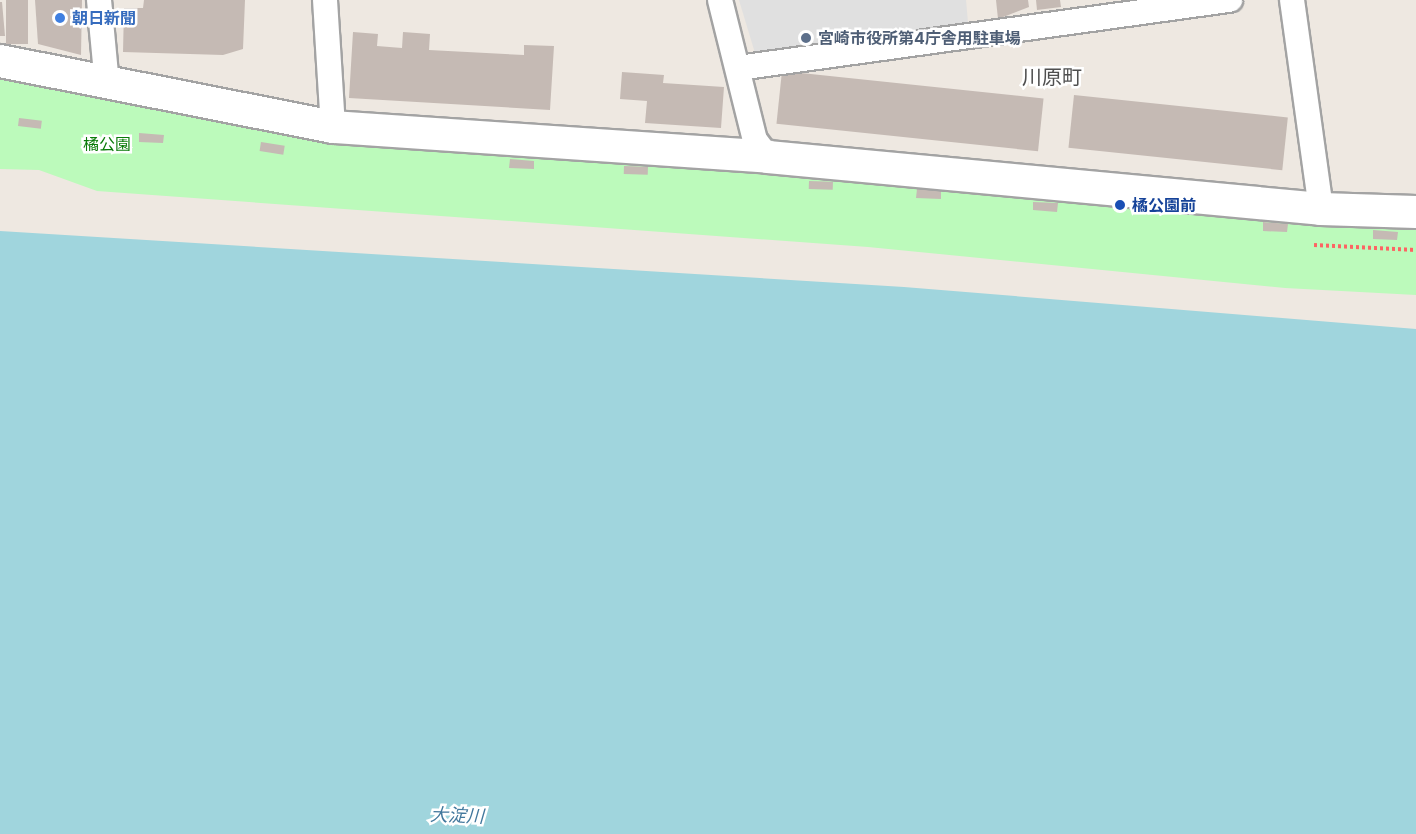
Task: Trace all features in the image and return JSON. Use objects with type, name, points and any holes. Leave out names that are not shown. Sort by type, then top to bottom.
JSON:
[{"type":"street","points":[[99,0],[107,85]]},
{"type":"street","points":[[326,0],[333,127]]},
{"type":"street","points":[[720,0],[755,140],[768,157]]},
{"type":"street","points":[[738,68],[1230,0]]},
{"type":"street","points":[[1292,0],[1321,209]]},
{"type":"street","points":[[0,62],[107,85],[333,127],[768,157],[1321,209],[1416,212]]},
{"type":"path","points":[[1314,245],[1416,250]]},
{"type":"green space","name":"橘公園","points":[[0,76],[294,136],[1416,226],[1416,295],[1285,288],[868,247],[97,191],[39,170],[0,169]]},
{"type":"shaded area","name":"宮崎市役所第4庁舎用駐車場","points":[[739,0],[966,0],[968,23],[755,53]]},
{"type":"water","name":"大淀川","points":[[0,231],[904,287],[1416,329],[1416,834],[0,834]]},
{"type":"building","points":[[6,0],[28,0],[28,44],[6,44]]},
{"type":"building","name":"朝日新聞","points":[[35,0],[82,0],[81,55],[38,44]]},
{"type":"building","points":[[144,0],[245,0],[243,49],[223,55],[123,52],[124,8],[143,8]]},
{"type":"building","points":[[996,0],[1028,0],[1029,7],[998,19]]},
{"type":"building","points":[[1036,0],[1060,0],[1061,7],[1037,10]]},
{"type":"building","points":[[0,2],[2,2],[5,36],[0,36]]},
{"type":"building","points":[[353,32],[378,34],[377,46],[402,48],[403,32],[430,34],[429,50],[524,55],[524,45],[554,46],[550,110],[349,98]]},
{"type":"building","points":[[782,71],[1044,98],[1038,151],[776,124]]},
{"type":"building","points":[[622,72],[664,75],[663,83],[724,87],[721,128],[645,123],[647,101],[620,99]]},
{"type":"building","points":[[1074,95],[1288,117],[1282,170],[1068,148]]},
{"type":"building","points":[[19,118],[42,121],[41,129],[18,126]]},
{"type":"building","points":[[139,133],[164,135],[163,143],[139,142]]},
{"type":"building","points":[[261,142],[285,146],[283,155],[260,151]]},
{"type":"building","points":[[510,159],[534,161],[534,169],[509,168]]},
{"type":"building","points":[[624,166],[648,167],[648,175],[624,174]]},
{"type":"building","points":[[809,181],[833,182],[833,190],[809,189]]},
{"type":"building","points":[[917,189],[941,191],[941,199],[916,198]]},
{"type":"building","points":[[1033,202],[1058,203],[1057,212],[1033,210]]},
{"type":"building","points":[[1263,222],[1288,224],[1287,232],[1263,231]]},
{"type":"building","points":[[1373,230],[1398,232],[1397,240],[1373,239]]},
{"type":"place","name":"朝日新聞","points":[[60,18]]},
{"type":"place","name":"宮崎市役所第4庁舎用駐車場","points":[[806,38]]},
{"type":"place","name":"橘公園前","points":[[1120,205]]},
{"type":"district","name":"川原町","points":[[1052,77]]}]
